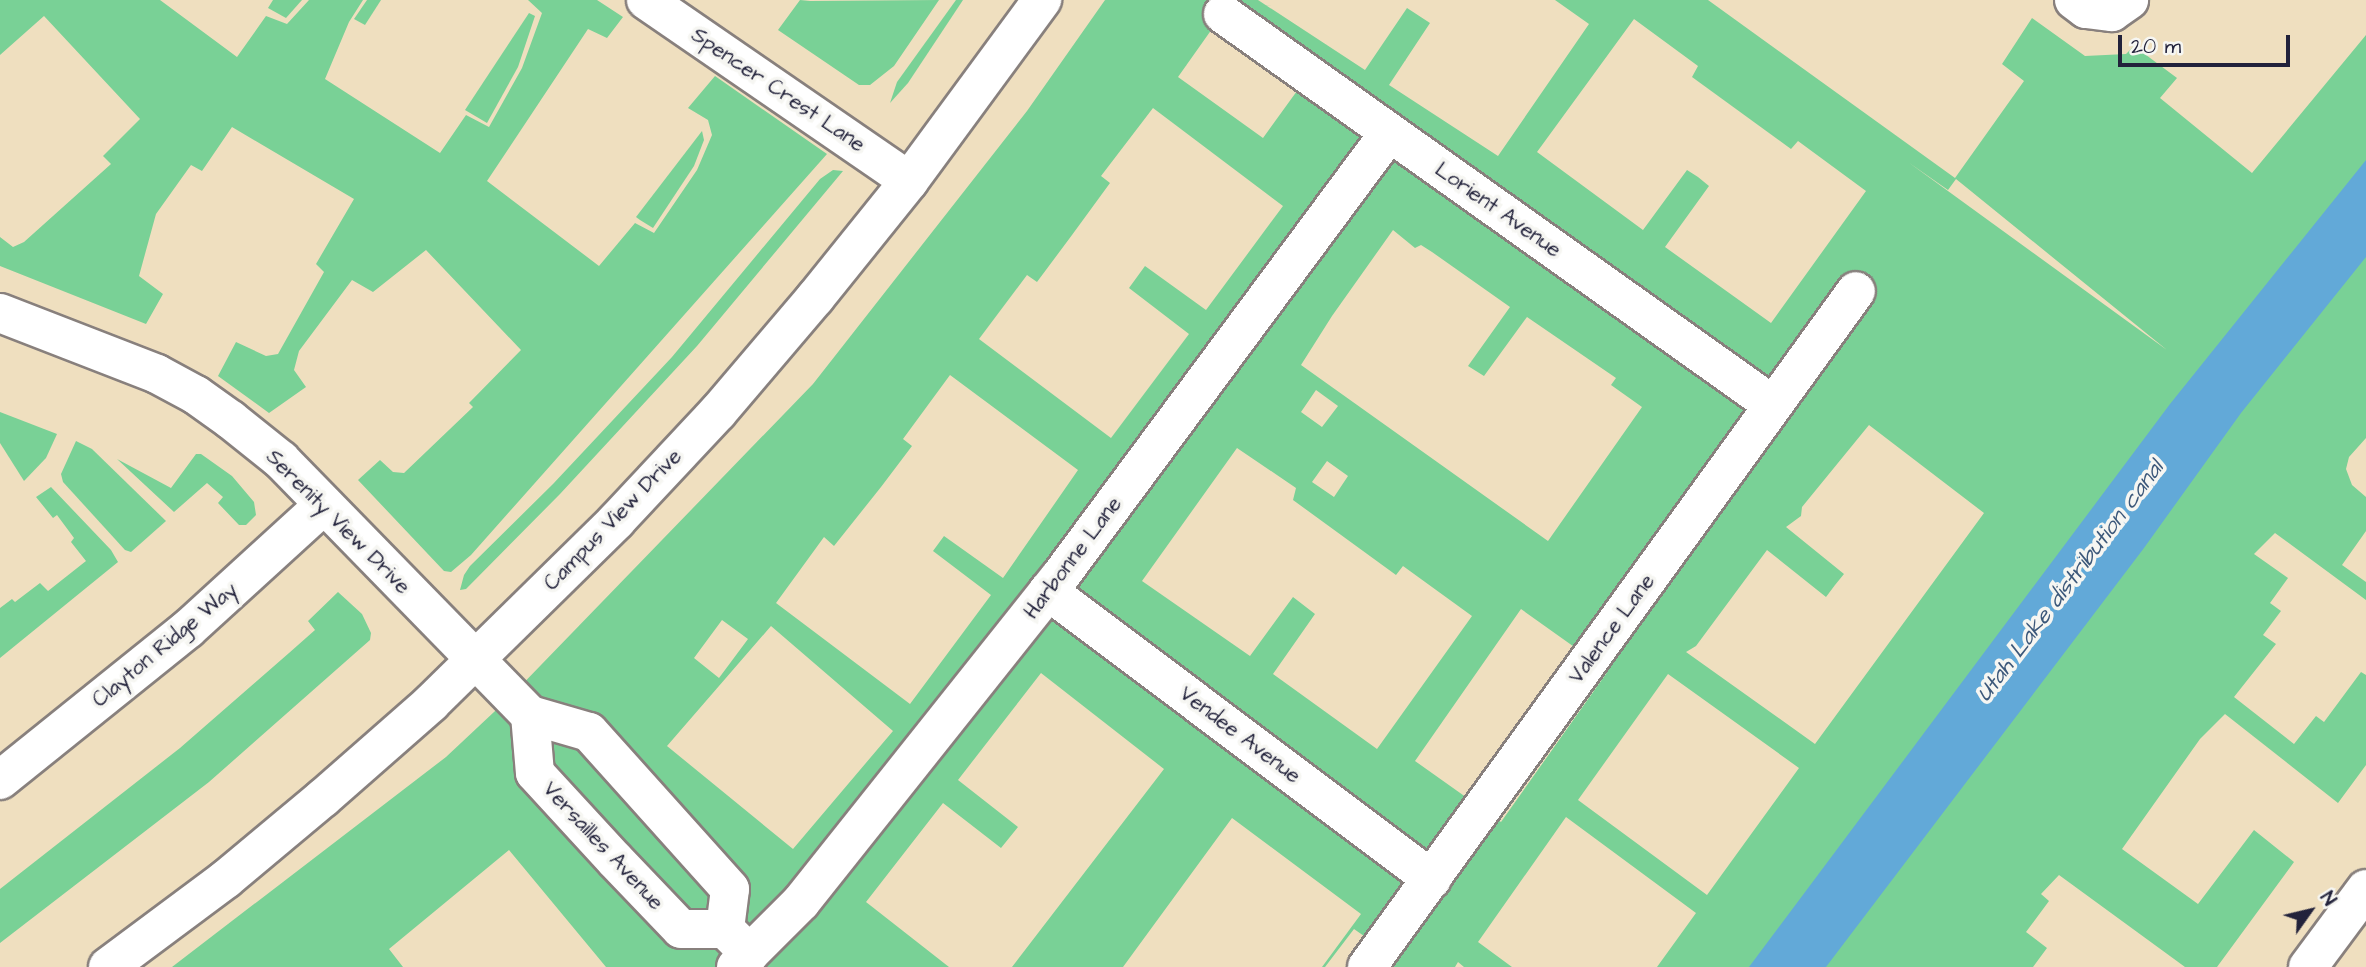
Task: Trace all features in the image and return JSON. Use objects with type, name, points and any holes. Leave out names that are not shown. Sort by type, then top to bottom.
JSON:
[{"type":"street","name":"Spencer Crest Lane","points":[[646,0],[909,181]]},
{"type":"street","name":"Campus View Drive","points":[[108,967],[226,879],[294,822],[476,659],[616,521],[718,412],[909,181],[1042,0]]},
{"type":"street","points":[[2074,0],[2086,9],[2112,12],[2129,0]]},
{"type":"street","name":"Lorient Avenue","points":[[1223,14],[1773,405]]},
{"type":"street","name":"Harbonne Lane","points":[[737,950],[801,902],[1048,591],[1389,132]]},
{"type":"street","name":"Valence Lane","points":[[1367,967],[1856,291]]},
{"type":"street","name":"Serenity View Drive","points":[[0,313],[118,357],[196,395],[281,460],[476,659]]},
{"type":"street","name":"Clayton Ridge Way","points":[[0,780],[188,629],[324,505]]},
{"type":"street","name":"Vendee Avenue","points":[[1048,591],[1432,879]]},
{"type":"street","points":[[476,659],[530,715],[589,732],[730,889],[737,950]]},
{"type":"street","name":"Versailles Avenue","points":[[530,715],[536,773],[681,929],[737,950]]},
{"type":"street","points":[[2308,967],[2366,890]]},
{"type":"green space","points":[[0,0],[160,0],[237,57],[266,16],[287,24],[309,0],[363,0],[349,22],[325,79],[440,153],[466,115],[489,127],[522,68],[542,13],[528,0],[597,0],[623,17],[607,38],[588,29],[487,181],[599,266],[635,223],[654,233],[697,170],[712,135],[708,120],[688,108],[715,76],[827,154],[471,555],[451,572],[444,571],[358,480],[380,460],[393,472],[404,473],[473,407],[469,403],[521,350],[426,250],[373,292],[352,280],[299,351],[294,370],[306,387],[269,413],[218,376],[236,342],[266,356],[278,354],[324,272],[316,264],[354,199],[232,127],[202,171],[191,165],[156,214],[139,276],[163,294],[146,324],[0,266],[0,237],[13,247],[24,242],[111,164],[103,156],[140,119],[44,16],[0,55]]},
{"type":"green space","points":[[273,0],[302,0],[286,18],[268,8]]},
{"type":"green space","points":[[367,0],[381,0],[365,25],[354,19]]},
{"type":"green space","points":[[800,0],[939,0],[894,66],[870,85],[859,85],[778,30]]},
{"type":"green space","points":[[956,0],[963,0],[908,83],[890,103],[897,82]]},
{"type":"green space","points":[[1105,0],[1258,0],[1365,70],[1407,8],[1430,23],[1389,85],[1498,156],[1589,24],[1555,0],[1708,0],[1955,178],[2024,81],[2002,64],[2032,18],[2085,56],[2126,54],[2134,46],[2177,78],[2160,98],[2252,173],[2366,35],[2366,438],[2349,457],[2346,469],[2352,485],[2366,497],[2366,531],[2342,565],[2366,582],[2366,600],[2275,533],[2254,554],[2288,578],[2270,603],[2281,611],[2263,635],[2276,644],[2234,697],[2294,744],[2316,716],[2324,722],[2361,672],[2366,675],[2366,765],[2338,803],[2225,714],[2200,739],[2122,849],[2198,904],[2254,830],[2294,862],[2217,967],[2185,967],[2059,875],[2041,894],[2049,901],[2026,932],[2047,948],[2033,967],[1657,967],[1696,913],[1566,817],[1478,942],[1512,967],[1464,967],[1458,962],[1455,967],[1367,967],[1381,948],[1354,929],[1325,967],[1322,967],[1361,914],[1232,818],[1123,967],[1012,967],[1164,769],[1041,673],[958,780],[1018,827],[1001,848],[943,803],[866,902],[949,967],[606,967],[509,850],[389,949],[403,967],[172,967],[446,757],[511,696],[813,384],[1027,111]],"holes":[[[1224,12],[1310,73],[1263,138],[1178,77]],[[1634,19],[1698,66],[1692,77],[1791,149],[1798,141],[1866,191],[1771,323],[1665,247],[1709,186],[1698,177],[1687,170],[1643,230],[1537,152]],[[1153,108],[1283,206],[1206,310],[1145,266],[1129,288],[1189,334],[1111,438],[979,339],[1027,275],[1037,282],[1110,183],[1101,176]],[[1908,162],[1948,190],[1956,179],[2167,350]],[[1393,230],[1415,248],[1421,245],[1432,252],[1510,307],[1468,366],[1484,376],[1527,317],[1616,378],[1611,385],[1642,407],[1548,541],[1301,365]],[[950,375],[1078,470],[1003,578],[944,536],[933,551],[991,595],[910,704],[776,603],[824,537],[834,546],[912,446],[903,439]],[[1316,390],[1338,406],[1322,427],[1301,412]],[[1869,425],[1984,513],[1815,744],[1686,652],[1696,646],[1767,550],[1826,597],[1844,574],[1786,527],[1801,516],[1802,507]],[[1237,448],[1296,488],[1293,500],[1396,575],[1403,566],[1472,616],[1377,749],[1273,674],[1315,614],[1293,597],[1250,656],[1142,581]],[[1327,461],[1348,476],[1334,497],[1312,482]],[[1521,609],[1608,671],[1501,822],[1415,761]],[[722,620],[748,639],[719,678],[694,658]],[[771,626],[893,731],[793,849],[667,746]],[[1668,674],[1799,768],[1707,895],[1578,800]]]},
{"type":"green space","points":[[529,13],[535,16],[518,67],[487,123],[465,110]]},
{"type":"green space","points":[[702,131],[704,140],[694,166],[653,228],[636,217]]},
{"type":"green space","points":[[833,170],[843,171],[697,346],[560,494],[466,589],[460,590],[470,566],[553,484],[672,357],[820,179]]},
{"type":"green space","points":[[0,412],[57,434],[46,458],[24,481],[0,443]]},
{"type":"green space","points":[[76,441],[92,449],[166,521],[131,552],[125,550],[63,482],[61,474]]},
{"type":"green space","points":[[196,454],[201,454],[232,476],[254,502],[256,515],[246,525],[239,525],[218,503],[223,497],[207,483],[174,512],[117,459],[171,488]]},
{"type":"green space","points":[[51,487],[111,550],[118,562],[0,658],[0,608],[12,599],[15,602],[40,583],[48,591],[86,561],[71,542],[74,538],[57,515],[53,518],[36,497]]},
{"type":"green space","points":[[338,592],[362,614],[371,633],[370,640],[209,782],[0,943],[0,889],[180,748],[289,653],[315,630],[308,621]]},
{"type":"water","name":"Utah Lake distribution canal","points":[[2366,160],[2366,257],[2241,413],[2144,548],[1826,967],[1749,967],[2170,404]]}]
